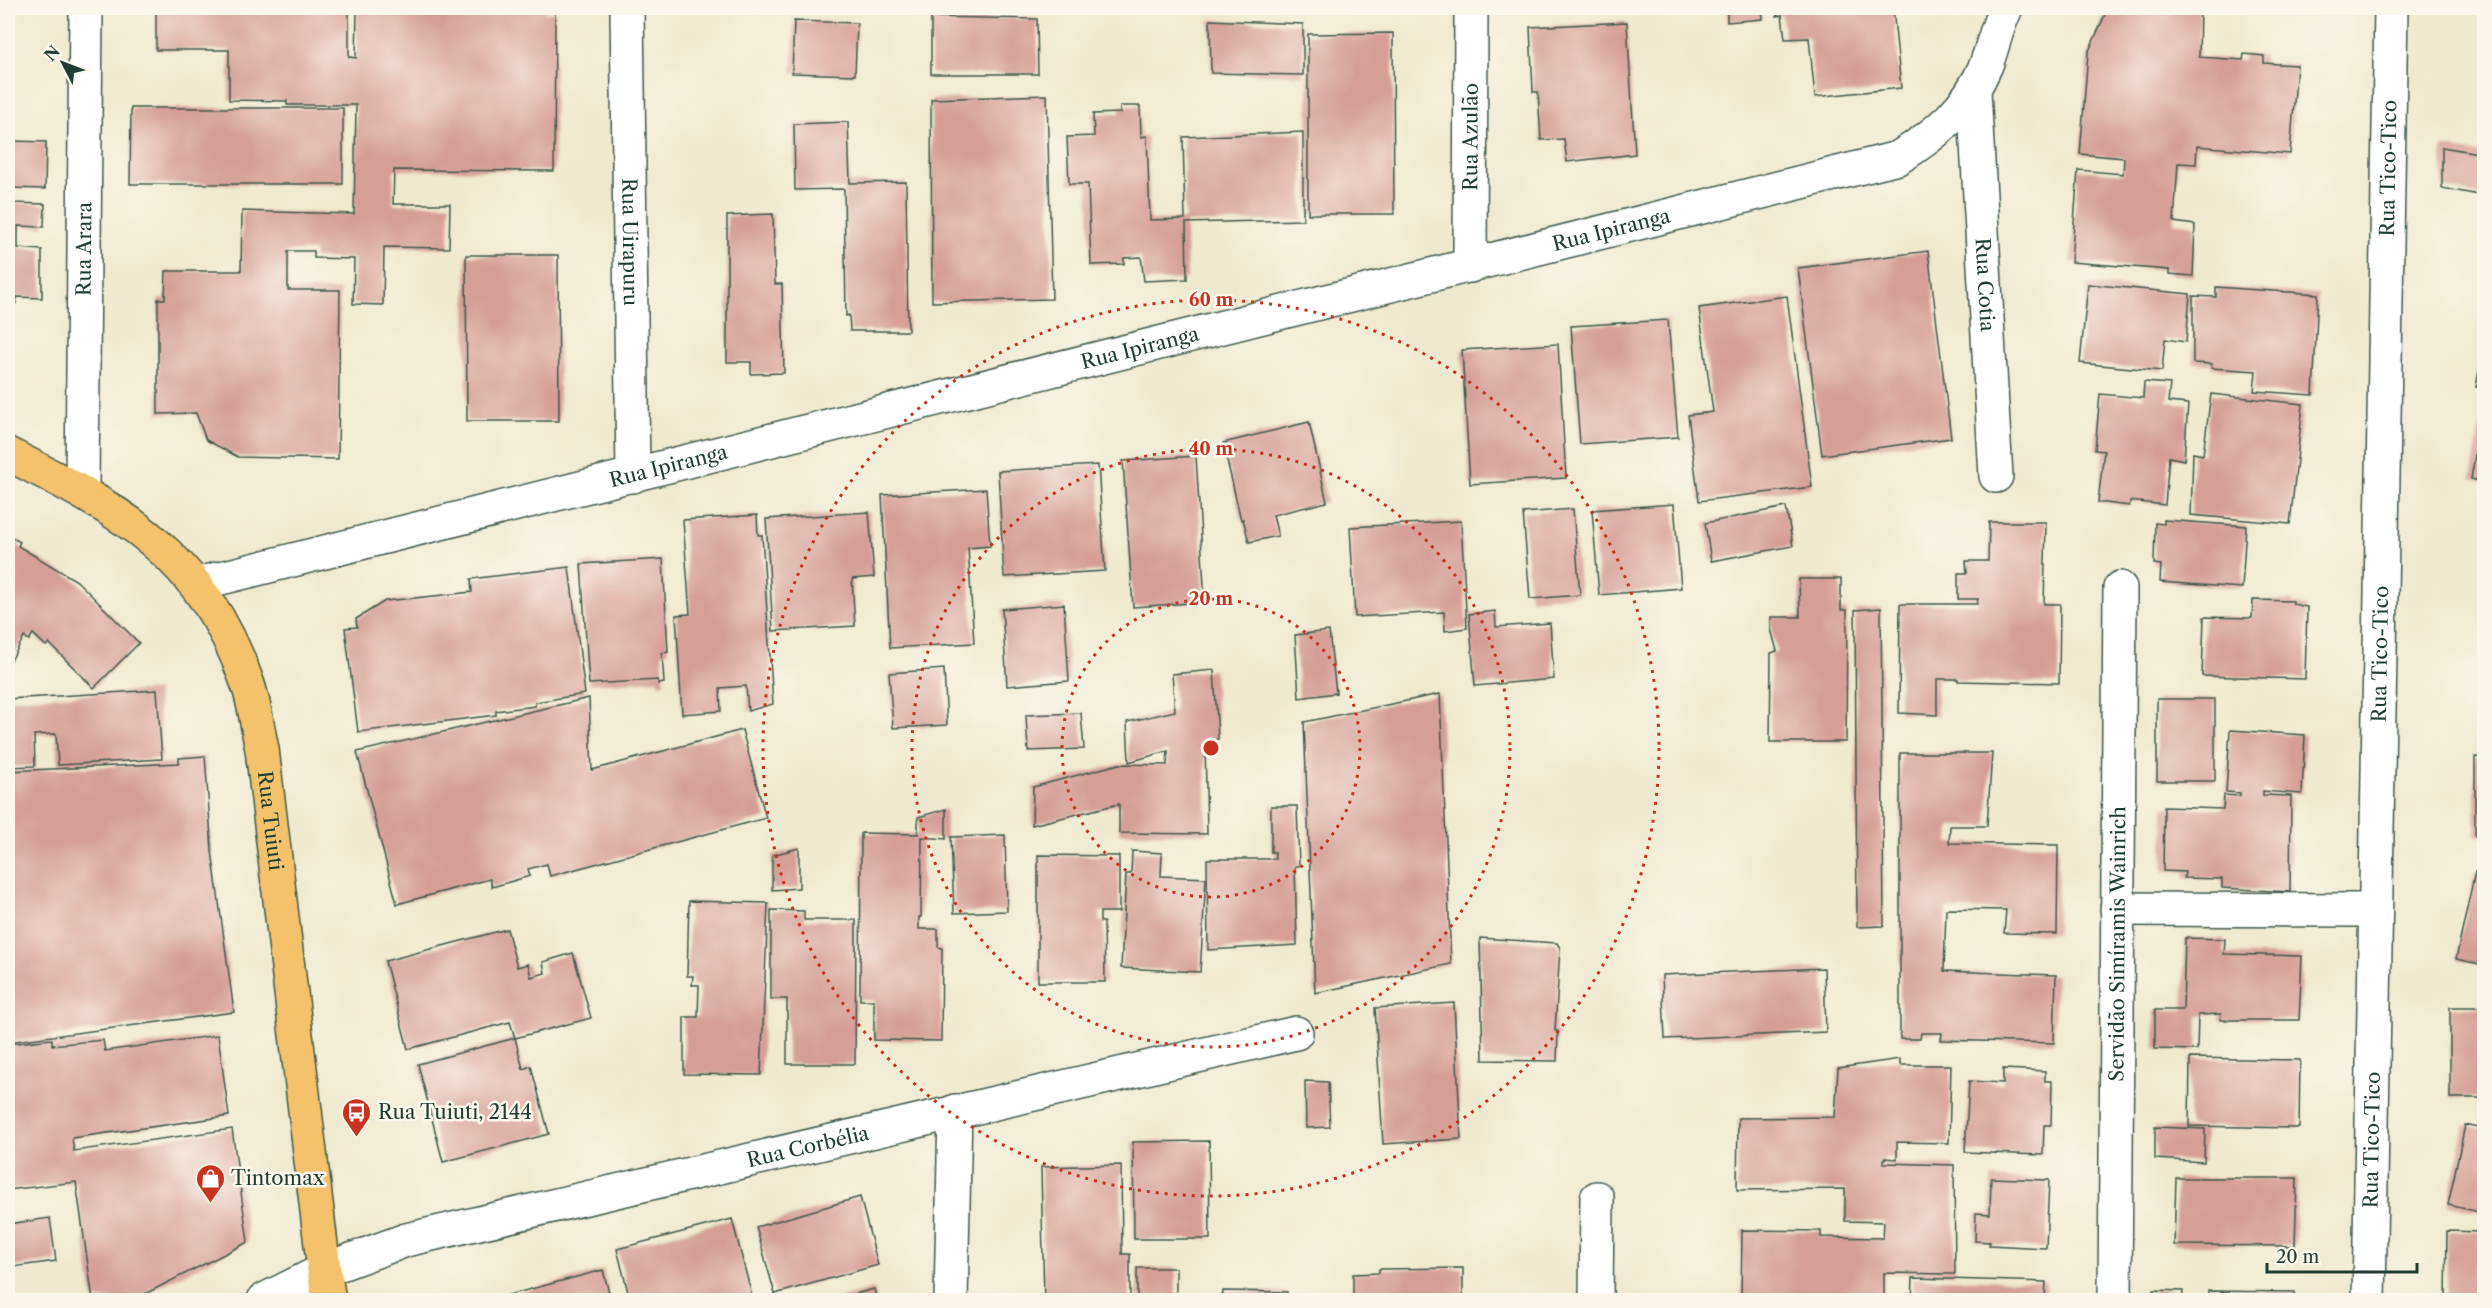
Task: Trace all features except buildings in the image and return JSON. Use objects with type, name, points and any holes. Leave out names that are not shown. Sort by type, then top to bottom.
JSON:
[{"type":"main road","name":"Rua Tuiuti","points":[[8,454],[82,491],[117,513],[164,548],[197,584],[226,634],[248,683],[262,749],[326,1285]]},
{"type":"street","name":"Rua Arara","points":[[82,491],[86,8]]},
{"type":"street","name":"Rua Uirapuru","points":[[627,8],[633,476]]},
{"type":"street","name":"Rua Azulão","points":[[1470,266],[1471,8]]},
{"type":"street","name":"Rua Ipiranga","points":[[197,584],[1898,158],[1924,142],[1948,121],[1974,91],[2006,8]]},
{"type":"street","name":"Rua Tico-Tico","points":[[2369,1300],[2391,8]]},
{"type":"street","name":"Rua Cotia","points":[[1974,91],[1996,476]]},
{"type":"street","name":"Servidão Simíramis Wainrich","points":[[2115,1300],[2120,588]]},
{"type":"street","points":[[2117,909],[2375,910]]},
{"type":"street","name":"Rua Corbélia","points":[[264,1300],[326,1285],[406,1240],[1296,1033]]},
{"type":"street","points":[[951,1300],[955,1112]]},
{"type":"street","points":[[1596,1300],[1597,1198]]},
{"type":"place","name":"Rua Tuiuti, 2144","points":[[357,1138]]},
{"type":"place","name":"Tintomax","points":[[210,1204]]}]
